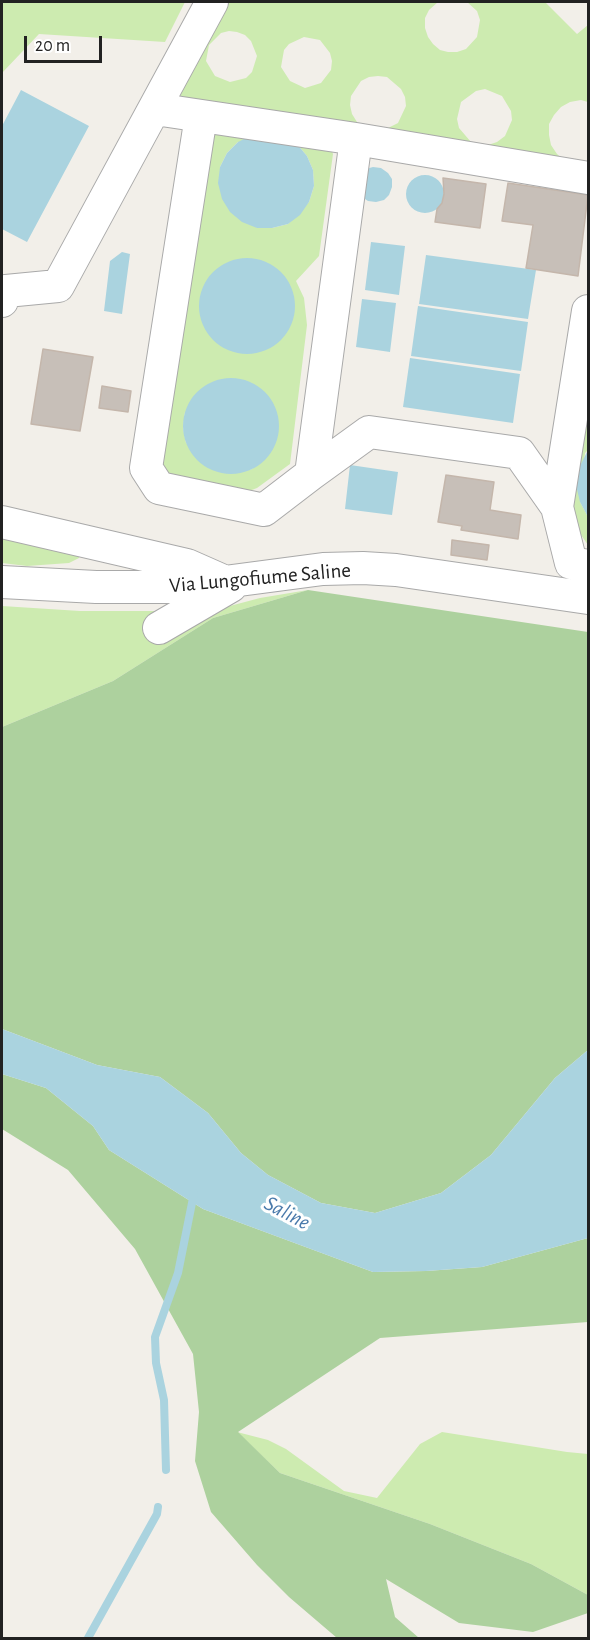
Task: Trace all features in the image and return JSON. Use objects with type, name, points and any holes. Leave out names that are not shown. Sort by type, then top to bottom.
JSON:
[{"type":"street","points":[[2,301],[6,291],[58,286],[212,2]]},
{"type":"street","points":[[155,109],[356,139],[588,178]]},
{"type":"street","points":[[201,116],[146,468],[159,488],[264,510],[369,432],[519,453],[557,507],[571,563],[588,566]]},
{"type":"street","points":[[311,474],[356,139]]},
{"type":"street","points":[[557,507],[588,311]]},
{"type":"street","points":[[2,522],[187,565],[234,580]]},
{"type":"street","name":"Via Lungofiume Saline","points":[[2,582],[144,588],[194,586],[323,569],[396,570],[588,598]]},
{"type":"street","points":[[159,628],[234,580]]},
{"type":"green space","points":[[2,2],[185,2],[165,42],[39,34],[2,73]]},
{"type":"green space","points":[[212,2],[438,2],[429,10],[425,18],[425,28],[433,44],[440,50],[448,52],[466,49],[477,37],[480,20],[477,11],[467,2],[545,2],[577,34],[588,25],[588,102],[581,100],[570,102],[561,107],[549,124],[551,145],[565,161],[329,144],[333,154],[319,256],[296,281],[304,298],[307,325],[290,464],[257,488],[244,493],[156,477],[194,107],[174,94]],"holes":[[[237,32],[245,35],[251,41],[257,56],[252,72],[246,78],[230,82],[215,76],[206,61],[209,45],[221,33]],[[304,37],[320,40],[330,53],[331,70],[321,83],[305,88],[290,81],[281,67],[284,50],[289,44]],[[369,77],[387,77],[401,89],[406,106],[398,123],[382,131],[365,128],[357,122],[350,105],[351,96],[361,81]],[[485,89],[502,96],[511,111],[512,120],[505,136],[488,145],[471,142],[459,128],[457,119],[461,102],[476,91]],[[238,142],[297,144],[307,156],[313,170],[314,186],[309,202],[288,224],[272,228],[257,228],[220,167],[227,153]],[[185,412],[265,459],[252,469],[237,473],[186,443],[183,428]]]},
{"type":"green space","points":[[588,319],[588,450],[585,453],[580,502],[588,517],[588,545],[565,512]]},
{"type":"green space","points":[[2,527],[82,543],[79,558],[69,563],[27,566],[2,563]]},
{"type":"green space","points":[[308,590],[213,618],[113,681],[2,727],[2,606],[80,611],[211,611],[260,598]]},
{"type":"green space","points":[[308,590],[588,632],[588,1050],[555,1078],[491,1155],[441,1193],[375,1213],[321,1203],[268,1175],[241,1153],[208,1113],[160,1077],[97,1065],[2,1029],[2,727],[113,681],[213,618]]},
{"type":"green space","points":[[2,1074],[46,1088],[93,1126],[109,1150],[203,1209],[373,1272],[482,1267],[588,1238],[588,1322],[380,1338],[238,1432],[280,1473],[430,1524],[531,1564],[588,1595],[588,1613],[533,1632],[459,1623],[386,1579],[395,1617],[419,1638],[337,1638],[289,1597],[257,1565],[211,1512],[195,1461],[199,1412],[193,1354],[135,1249],[68,1170],[2,1129]]},
{"type":"green space","points":[[237,1432],[268,1440],[286,1449],[344,1491],[377,1498],[420,1444],[442,1432],[588,1454],[588,1595],[531,1564],[430,1524],[280,1473]]},
{"type":"water","points":[[21,90],[89,126],[27,242],[2,229],[2,126]]},
{"type":"water","points":[[252,135],[297,144],[307,156],[313,170],[314,186],[309,202],[300,215],[288,224],[272,228],[257,228],[242,222],[230,212],[222,199],[218,183],[220,167],[227,153],[238,142]]},
{"type":"water","points":[[381,168],[392,179],[389,195],[384,200],[376,202],[362,197],[366,169]]},
{"type":"water","points":[[425,175],[432,176],[438,181],[443,187],[443,201],[438,207],[432,212],[425,213],[418,212],[412,207],[407,201],[406,194],[407,187],[412,181],[418,176]]},
{"type":"water","points":[[371,242],[405,246],[399,295],[365,290]]},
{"type":"water","points":[[122,252],[130,254],[122,314],[104,311],[110,261]]},
{"type":"water","points":[[426,255],[536,270],[528,319],[419,304]]},
{"type":"water","points":[[247,258],[265,262],[281,272],[291,288],[295,306],[291,324],[281,340],[265,350],[247,354],[229,350],[213,340],[203,324],[199,306],[203,288],[213,272],[229,262]]},
{"type":"water","points":[[362,299],[396,303],[390,352],[356,347]]},
{"type":"water","points":[[418,306],[528,322],[521,371],[411,356]]},
{"type":"water","points":[[410,358],[520,374],[513,423],[403,407]]},
{"type":"water","points":[[231,378],[249,382],[265,392],[275,408],[279,426],[275,444],[265,460],[249,470],[231,474],[213,470],[197,460],[187,444],[183,426],[187,408],[197,392],[213,382]]},
{"type":"water","points":[[588,450],[588,517],[580,502],[576,485],[579,468]]},
{"type":"water","points":[[350,465],[398,472],[392,515],[345,509]]},
{"type":"water","name":"Saline","points":[[2,1029],[97,1065],[160,1077],[208,1113],[241,1153],[268,1175],[321,1203],[375,1213],[441,1193],[491,1155],[555,1078],[588,1050],[588,1238],[482,1267],[373,1272],[203,1209],[109,1150],[93,1126],[46,1088],[2,1074]]},
{"type":"building","points":[[443,178],[486,184],[480,228],[435,222],[437,209],[442,203],[444,194]]},
{"type":"building","points":[[508,183],[588,195],[578,276],[526,268],[533,225],[502,221]]},
{"type":"building","points":[[43,349],[93,357],[80,431],[31,424]]},
{"type":"building","points":[[102,386],[131,391],[128,412],[99,408]]},
{"type":"building","points":[[446,475],[494,482],[490,510],[521,515],[518,539],[461,530],[462,526],[438,522]]},
{"type":"building","points":[[452,540],[489,545],[487,560],[451,555]]},
{"type":"waterway","points":[[166,1470],[164,1400],[156,1363],[155,1337],[178,1273],[194,1193]]},
{"type":"waterway","points":[[88,1638],[157,1514],[158,1507]]}]
